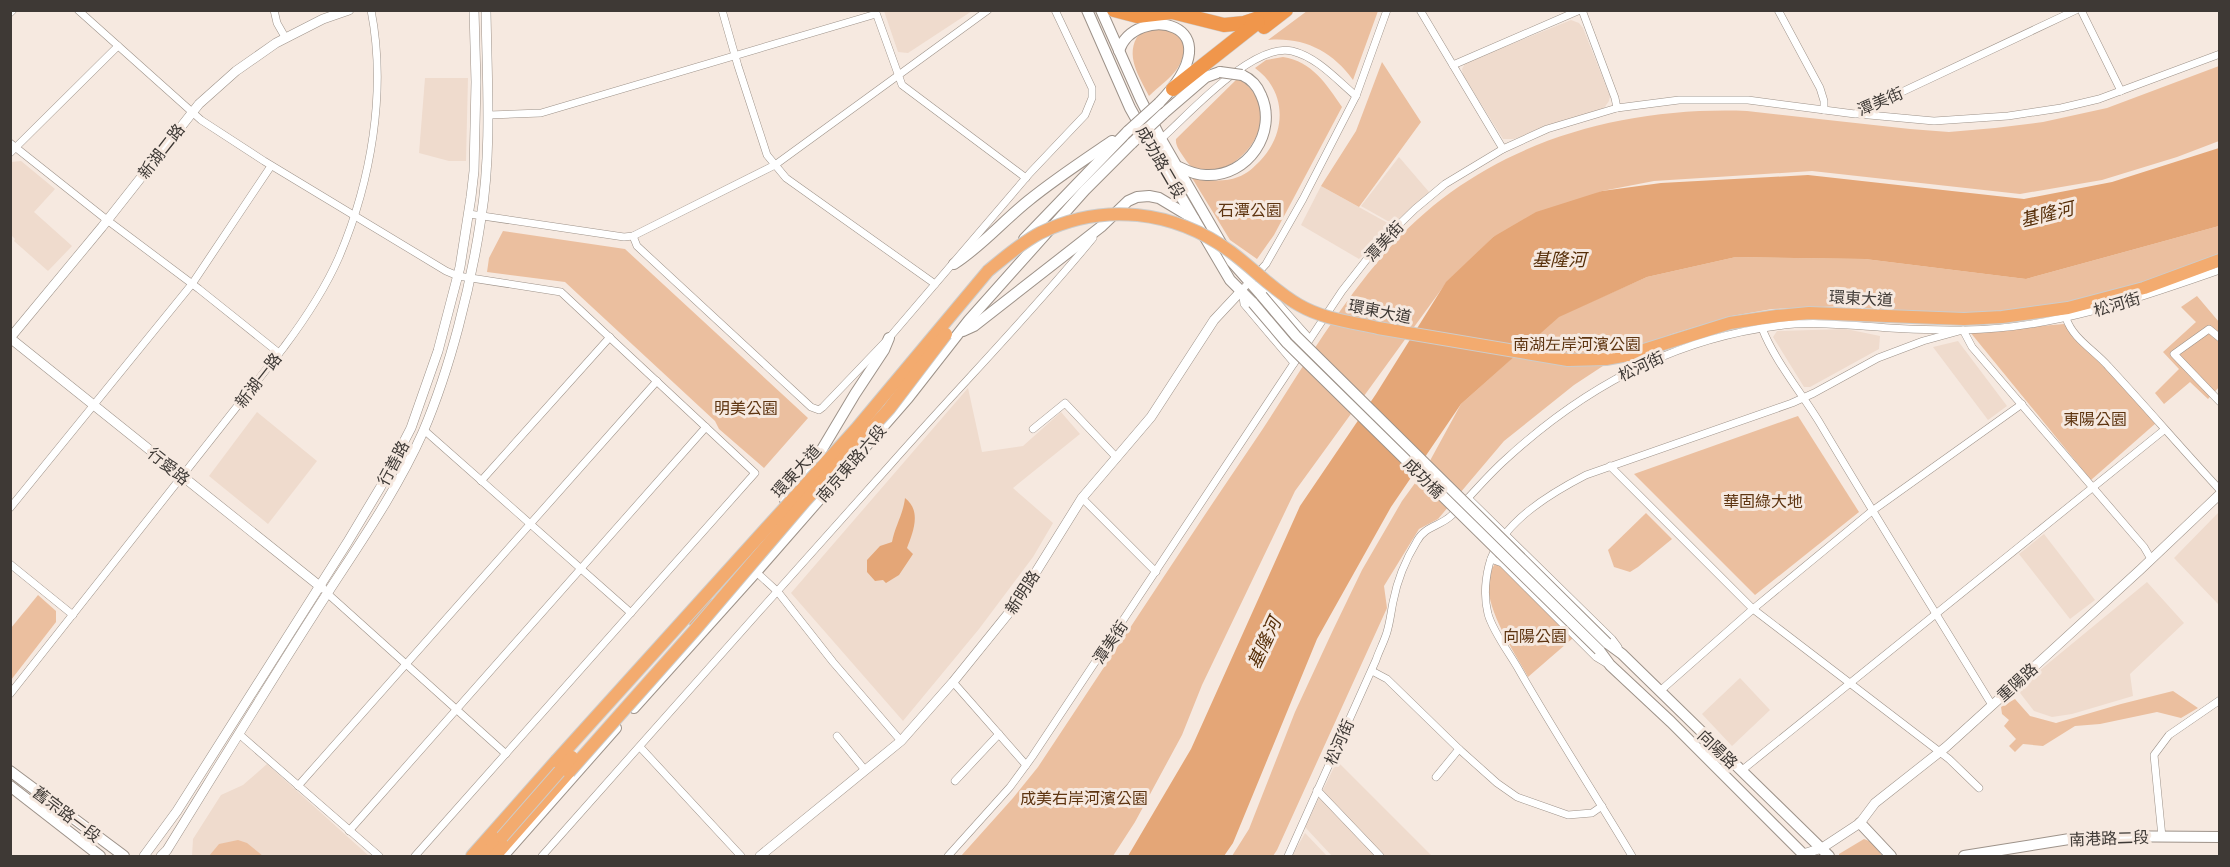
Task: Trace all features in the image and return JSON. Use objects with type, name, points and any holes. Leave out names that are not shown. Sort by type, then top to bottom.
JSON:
[{"type":"highway","points":[[1114,10],[1137,16],[1172,12],[1224,25],[1244,23],[1271,13]]},
{"type":"highway","points":[[1206,77],[1211,68],[1286,10]]},
{"type":"highway","points":[[1173,89],[1215,54],[1271,13]]},
{"type":"highway","name":"環東大道","points":[[469,856],[856,429],[988,271],[1013,249],[1039,233],[1065,223],[1093,216],[1121,213],[1148,215],[1182,224],[1231,252],[1284,296],[1320,315],[1454,342],[1568,360],[1628,354],[1747,319],[1777,315],[1844,313],[1957,319],[2001,317],[2067,308],[2143,288],[2220,260]]},
{"type":"highway","name":"環東大道","points":[[495,856],[888,409],[1003,263],[1027,244],[1047,233],[1107,217],[1140,217],[1178,224],[1232,252],[1283,296],[1323,316],[1378,328],[1568,360],[1606,359],[1628,355],[1730,323],[1777,316],[1809,313],[1964,319],[2002,317],[2068,308],[2144,288],[2220,260]]},
{"type":"highway","points":[[694,620],[711,588]]},
{"type":"highway","points":[[483,856],[694,620],[726,594]]},
{"type":"main road","name":"成功路二段","points":[[1087,10],[1130,108],[1230,280],[1246,286]]},
{"type":"main road","name":"成功路二段","points":[[1101,10],[1161,139],[1246,286],[1258,299]]},
{"type":"main road","points":[[954,264],[1059,177],[1128,131],[1173,89],[1188,65],[1190,55],[1188,40],[1181,30],[1167,25],[1142,28],[1128,36],[1119,51]]},
{"type":"main road","points":[[1179,167],[1204,176],[1225,173],[1244,163],[1259,146],[1267,125],[1266,107],[1255,84],[1242,75],[1214,72],[1206,77]]},
{"type":"main road","name":"南京東路六段","points":[[503,856],[908,398],[960,333],[1072,204],[1132,143],[1206,77]]},
{"type":"main road","name":"南京東路六段","points":[[469,856],[810,470],[932,345],[1048,213],[1128,131]]},
{"type":"main road","points":[[960,333],[974,326],[1102,226],[1128,201],[1137,197],[1149,196],[1163,199],[1194,219]]},
{"type":"main road","name":"成功橋","points":[[1258,299],[1603,647]]},
{"type":"main road","points":[[810,470],[884,350],[889,338]]},
{"type":"main road","name":"向陽路","points":[[1603,647],[1622,654],[1679,712],[1826,852]]},
{"type":"main road","name":"向陽路","points":[[1603,647],[1610,664],[1671,722],[1803,856]]},
{"type":"main road","points":[[612,692],[632,710]]},
{"type":"main road","name":"舊宗路一段","points":[[10,771],[124,856]]},
{"type":"main road","name":"舊宗路一段","points":[[10,786],[100,856]]},
{"type":"main road","points":[[1860,823],[1891,856]]},
{"type":"main road","name":"南港路二段","points":[[1964,856],[2088,836],[2220,837]]},
{"type":"street","points":[[78,10],[191,113],[272,166],[446,272],[458,276],[561,292],[755,473],[415,856]]},
{"type":"street","points":[[274,10],[277,23],[285,37]]},
{"type":"street","name":"新湖二路","points":[[10,338],[191,113],[236,71],[285,37],[323,19],[349,10]]},
{"type":"street","name":"新湖一路","points":[[10,694],[279,353],[305,319],[322,289],[338,258],[355,215],[363,189],[374,127],[376,41],[371,10]]},
{"type":"street","name":"行善路","points":[[144,856],[177,811],[380,488],[411,428],[438,351],[458,276],[469,214],[474,171],[476,82],[474,10]]},
{"type":"street","name":"行善路","points":[[161,856],[167,850],[403,473],[424,430],[452,348],[470,278],[482,216],[489,115],[486,10]]},
{"type":"street","points":[[722,10],[767,155],[786,178],[935,284]]},
{"type":"street","points":[[469,214],[624,237],[633,236],[775,165],[988,10]]},
{"type":"street","points":[[633,236],[637,246],[811,407],[819,410],[889,338],[1026,178],[1085,115],[1092,98],[1092,88],[1055,10]]},
{"type":"street","points":[[1294,363],[1244,304],[1246,286],[1266,264],[1356,96],[1387,10]]},
{"type":"street","points":[[1420,10],[1503,149]]},
{"type":"street","points":[[1453,65],[1581,10],[1617,108]]},
{"type":"street","points":[[1778,10],[1820,88],[1824,110]]},
{"type":"street","name":"潭美街","points":[[948,856],[1010,787],[1026,765],[1342,291],[1378,245],[1445,184],[1503,149],[1547,129],[1617,108],[1679,100],[1748,100],[1856,114],[2076,10]]},
{"type":"street","points":[[2081,10],[2121,91]]},
{"type":"street","points":[[489,115],[541,113],[735,57],[875,12],[902,85],[1026,178]]},
{"type":"street","points":[[118,46],[12,148],[279,353]]},
{"type":"street","points":[[1161,139],[1237,71],[1272,52],[1293,51],[1314,60],[1356,96]]},
{"type":"street","points":[[1856,114],[1934,121],[2008,116],[2061,108],[2121,91],[2220,54]]},
{"type":"street","points":[[10,508],[192,284],[272,166]]},
{"type":"street","name":"南京東路六段","points":[[542,856],[1000,342],[1033,308],[1102,226]]},
{"type":"street","name":"松河街","points":[[1288,856],[1372,671],[1387,631],[1404,566],[1417,540],[1425,530],[1450,518],[1531,436],[1558,415],[1621,374],[1695,344],[1762,328],[1828,323],[1963,330],[2020,325],[2066,318],[2157,292],[2220,270]]},
{"type":"street","points":[[1246,286],[1265,289],[1309,338]]},
{"type":"street","name":"新明路","points":[[760,856],[901,741],[953,682],[1016,604],[1082,498],[1151,417],[1214,320],[1246,286]]},
{"type":"street","points":[[2066,318],[2074,334],[2107,364],[2220,492]]},
{"type":"street","points":[[1762,328],[1767,341],[1805,397],[1872,511],[1992,705]]},
{"type":"street","points":[[2220,339],[2209,328],[2174,354],[2220,402]]},
{"type":"street","points":[[1632,856],[1528,686],[1489,617],[1485,600],[1486,579],[1491,559],[1506,534],[1538,502],[1552,493],[1586,475],[1805,397],[1878,358],[1923,341],[1963,330],[1972,347],[2144,547],[2151,559]]},
{"type":"street","points":[[481,481],[610,337]]},
{"type":"street","name":"行愛路","points":[[10,338],[328,594]]},
{"type":"street","points":[[298,786],[657,381]]},
{"type":"street","points":[[1034,429],[1065,403],[1117,458]]},
{"type":"street","points":[[1660,691],[1753,609],[1872,511],[2022,404]]},
{"type":"street","points":[[349,831],[706,427]]},
{"type":"street","points":[[424,430],[631,613]]},
{"type":"street","points":[[1741,771],[2164,430]]},
{"type":"street","points":[[1610,466],[1753,609],[1950,759],[1979,788]]},
{"type":"street","name":"重陽路","points":[[1803,856],[1826,852],[1860,823],[1875,803],[1939,752],[1992,705],[2151,559],[2220,492]]},
{"type":"street","points":[[1082,498],[1156,572]]},
{"type":"street","points":[[1468,498],[1612,639],[1622,654]]},
{"type":"street","points":[[736,556],[757,571],[778,592],[833,662],[901,741]]},
{"type":"street","points":[[1491,559],[1502,563],[1596,657],[1610,664]]},
{"type":"street","points":[[10,564],[73,615]]},
{"type":"street","points":[[328,594],[506,754]]},
{"type":"street","points":[[1372,671],[1387,679],[1459,749],[1497,783],[1517,797],[1568,815],[1592,813],[1602,806]]},
{"type":"street","points":[[953,682],[1026,765]]},
{"type":"street","points":[[2162,837],[2154,755],[2169,735],[2220,700]]},
{"type":"street","points":[[239,734],[379,856]]},
{"type":"street","points":[[956,781],[999,734]]},
{"type":"street","points":[[837,736],[865,770]]},
{"type":"street","points":[[640,747],[741,856]]},
{"type":"street","points":[[1436,777],[1459,749]]},
{"type":"street","points":[[1317,790],[1380,856]]},
{"type":"shaded area","points":[[884,10],[972,11],[908,53],[898,52]]},
{"type":"shaded area","points":[[1571,20],[1579,23],[1583,28],[1610,96],[1609,101],[1604,108],[1599,110],[1514,139],[1503,139],[1463,75],[1462,69],[1465,63]]},
{"type":"shaded area","points":[[425,78],[468,78],[466,161],[449,161],[419,153]]},
{"type":"shaded area","points":[[1399,157],[1429,192],[1393,224],[1361,206]]},
{"type":"shaded area","points":[[21,161],[55,189],[34,212],[72,246],[48,271],[14,241],[11,235],[11,162]]},
{"type":"shaded area","points":[[1321,186],[1393,226],[1359,259],[1301,225]]},
{"type":"shaded area","points":[[1846,329],[1880,336],[1879,349],[1810,387],[1804,387],[1773,337],[1777,331]]},
{"type":"shaded area","points":[[1958,341],[2007,406],[1988,420],[1933,347]]},
{"type":"shaded area","points":[[968,388],[982,452],[1023,446],[1061,412],[1080,434],[1013,488],[1053,523],[1033,557],[979,629],[903,721],[791,593]]},
{"type":"shaded area","points":[[257,412],[317,461],[268,524],[209,476]]},
{"type":"shaded area","points":[[2219,512],[2219,605],[2174,558]]},
{"type":"shaded area","points":[[2044,534],[2095,600],[2070,619],[2019,554]]},
{"type":"shaded area","points":[[2147,582],[2184,623],[2130,674],[2133,696],[2072,714],[2052,717],[2034,711],[2017,689]]},
{"type":"shaded area","points":[[1740,678],[1770,710],[1732,746],[1702,714]]},
{"type":"shaded area","points":[[1337,761],[1432,856],[1332,856],[1305,827]]},
{"type":"shaded area","points":[[267,764],[369,856],[192,856],[193,839],[221,795],[243,785]]},
{"type":"shaded area","points":[[1305,833],[1327,856],[1292,856]]},
{"type":"green space","points":[[1307,11],[1378,11],[1353,80],[1336,61],[1316,48],[1294,41],[1268,40]]},
{"type":"green space","points":[[1154,28],[1171,29],[1183,39],[1184,49],[1175,72],[1149,96],[1137,73],[1133,50],[1139,34]]},
{"type":"green space","name":"石潭公園","points":[[1283,57],[1302,63],[1318,75],[1342,107],[1274,235],[1257,259],[1230,240],[1192,178],[1221,180],[1238,177],[1253,168],[1269,150],[1279,125],[1278,100],[1266,77],[1255,68],[1266,60]]},
{"type":"green space","points":[[1382,62],[1421,122],[1359,207],[1321,186],[1356,131]]},
{"type":"green space","name":"成美右岸河濱公園","points":[[2219,66],[2219,141],[2177,157],[2102,180],[2020,194],[1812,171],[1654,181],[1602,191],[1493,237],[1446,283],[1295,491],[1202,685],[1182,735],[1135,822],[1113,856],[961,856],[1038,767],[1317,345],[1367,274],[1422,216],[1461,185],[1504,160],[1550,140],[1597,126],[1646,116],[1696,111],[1747,111],[1949,132],[1995,128],[2043,122],[2107,108]]},
{"type":"green space","points":[[1238,78],[1256,96],[1261,115],[1257,135],[1246,152],[1231,164],[1214,171],[1197,170],[1185,159],[1177,147],[1176,139]]},
{"type":"green space","name":"南湖左岸河濱公園","points":[[2219,226],[2219,258],[2109,297],[1990,313],[1926,314],[1846,306],[1772,309],[1732,316],[1672,334],[1609,362],[1574,385],[1504,441],[1438,519],[1419,529],[1384,586],[1387,608],[1277,850],[1273,856],[1232,856],[1249,829],[1295,712],[1333,630],[1362,570],[1402,501],[1426,468],[1461,404],[1559,316],[1647,277],[1736,257],[1865,259],[2026,279]]},
{"type":"green space","name":"明美公園","points":[[503,231],[625,249],[808,418],[764,468],[719,429],[715,421],[565,282],[487,272],[489,258]]},
{"type":"green space","points":[[2197,296],[2219,322],[2219,387],[2208,399],[2190,382],[2164,404],[2155,393],[2179,369],[2163,352],[2196,322],[2181,307]]},
{"type":"green space","name":"東陽公園","points":[[2064,324],[2156,423],[2091,480],[1970,332]]},
{"type":"green space","name":"華固綠大地","points":[[1798,416],[1859,512],[1755,595],[1634,474]]},
{"type":"green space","points":[[1646,513],[1672,539],[1630,572],[1614,567],[1608,550]]},
{"type":"green space","name":"向陽公園","points":[[1498,560],[1573,638],[1528,677],[1507,641],[1490,598],[1488,584],[1490,572]]},
{"type":"green space","points":[[38,595],[56,611],[56,622],[11,680],[11,628]]},
{"type":"green space","points":[[2173,691],[2198,708],[2181,718],[2157,712],[2100,724],[2075,726],[2043,746],[2023,744],[2015,752],[2009,746],[2016,739],[2004,726],[2009,720],[2002,714],[2001,707],[2015,699],[2030,716],[2056,723]]},
{"type":"green space","points":[[1864,839],[1874,843],[1882,856],[1839,856],[1839,854]]},
{"type":"green space","points":[[238,840],[247,843],[263,856],[209,856],[219,844]]},
{"type":"water","name":"基隆河","points":[[2219,148],[2219,226],[2026,279],[1865,259],[1736,257],[1647,277],[1559,317],[1461,404],[1391,507],[1317,639],[1233,843],[1224,856],[1128,856],[1191,749],[1300,506],[1376,394],[1446,282],[1493,237],[1536,212],[1602,191],[1661,183],[1808,175],[2024,199],[2112,182]]},
{"type":"water","points":[[905,498],[915,515],[907,548],[913,554],[899,575],[886,583],[883,580],[875,581],[867,572],[867,560],[880,546],[892,542]]}]
